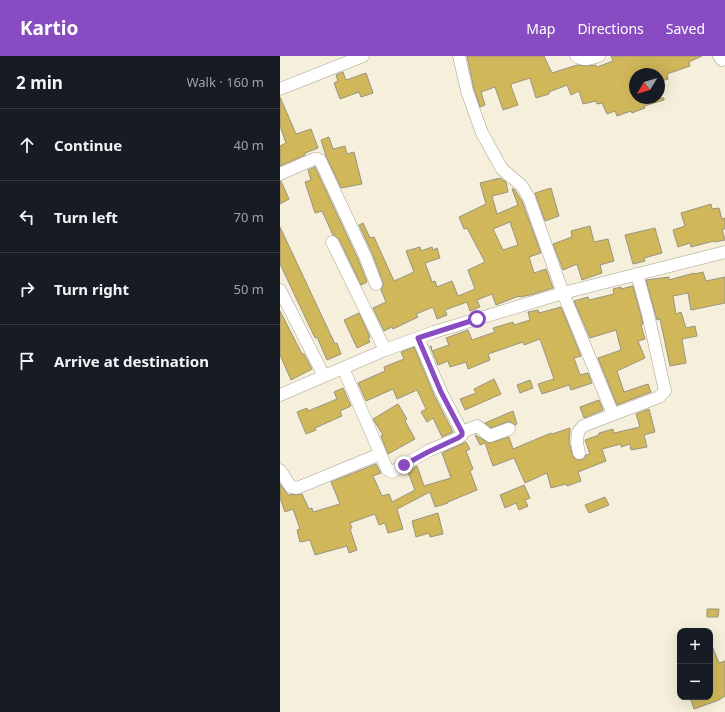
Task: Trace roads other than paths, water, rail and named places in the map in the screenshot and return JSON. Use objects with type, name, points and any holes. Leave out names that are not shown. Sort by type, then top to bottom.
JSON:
[{"type":"street","points":[[280,89],[363,56]]},
{"type":"street","points":[[459,56],[467,91],[482,132],[502,168],[522,186],[529,198],[563,292],[613,414]]},
{"type":"street","points":[[576,56],[585,60],[599,56]]},
{"type":"street","points":[[280,174],[314,159],[320,160],[365,256],[376,284]]},
{"type":"street","points":[[332,242],[385,350]]},
{"type":"street","points":[[280,395],[385,350],[418,338],[563,292],[725,252]]},
{"type":"street","points":[[579,453],[577,437],[580,429],[613,414],[659,397],[665,391],[648,314],[637,274]]},
{"type":"street","points":[[280,290],[324,376]]},
{"type":"street","points":[[418,338],[441,392],[462,432]]},
{"type":"street","points":[[343,368],[387,469],[392,472],[428,452],[458,438],[462,435],[462,432],[478,426],[490,436],[509,429]]},
{"type":"street","points":[[280,470],[291,487],[297,488],[380,454]]}]
